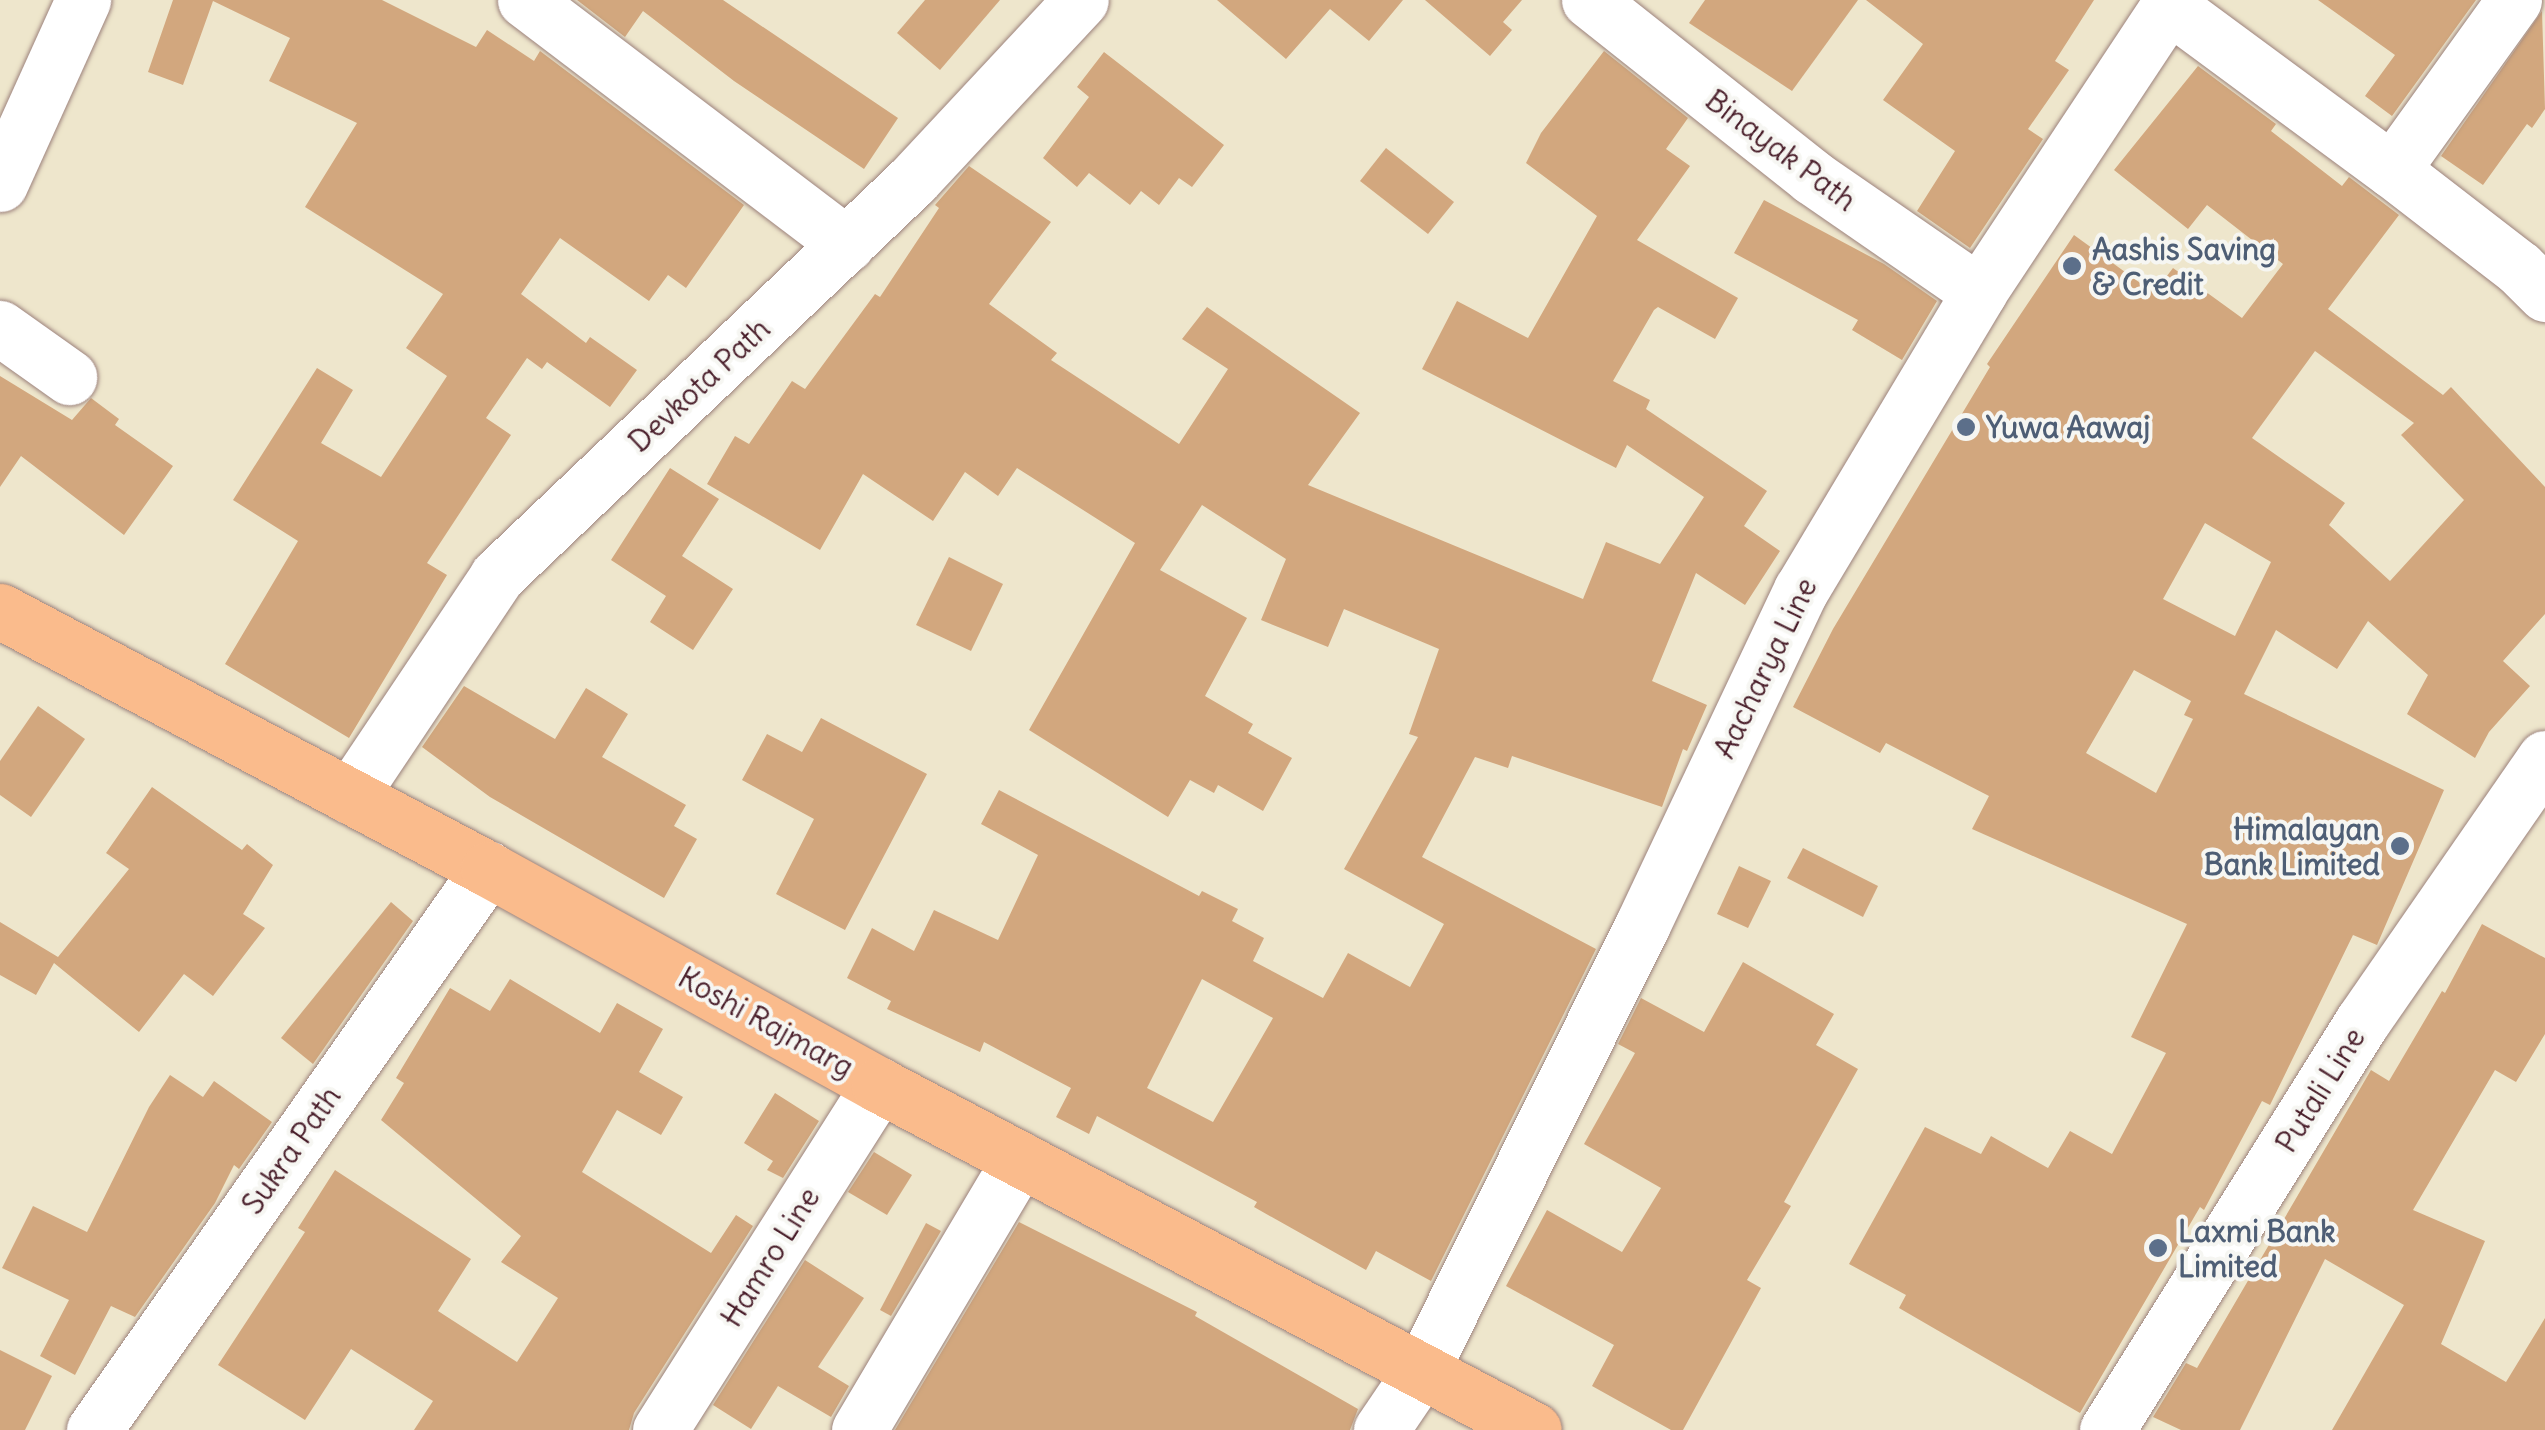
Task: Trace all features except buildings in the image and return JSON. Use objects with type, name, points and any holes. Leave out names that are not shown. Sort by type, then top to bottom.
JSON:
[{"type":"main road","name":"Koshi Rajmarg","points":[[0,611],[488,869],[879,1085],[1534,1430]]},
{"type":"street","points":[[0,184],[83,0]]},
{"type":"street","points":[[525,0],[847,244]]},
{"type":"street","name":"Binayak Path","points":[[1589,0],[1812,176],[1980,292]]},
{"type":"street","points":[[2392,170],[2514,0]]},
{"type":"street","points":[[2170,2],[2520,268],[2545,294]]},
{"type":"street","name":"Aacharya Line","points":[[1381,1430],[1421,1371],[1633,944],[1801,590],[1980,292],[2170,2]]},
{"type":"street","name":"Devkota Path","points":[[350,796],[497,576],[847,244],[1051,9]]},
{"type":"street","points":[[0,328],[69,377]]},
{"type":"street","name":"Putali Line","points":[[2107,1430],[2362,1022],[2545,758]]},
{"type":"street","name":"Sukra Path","points":[[94,1430],[488,869]]},
{"type":"street","name":"Hamro Line","points":[[660,1430],[879,1085]]},
{"type":"street","points":[[859,1430],[1020,1159]]},
{"type":"place","name":"Aashis Saving & Credit","points":[[2072,266]]},
{"type":"place","name":"Yuwa Aawaj","points":[[1966,427]]},
{"type":"place","name":"Himalayan Bank Limited","points":[[2400,846]]},
{"type":"place","name":"Laxmi Bank Limited","points":[[2158,1248]]}]
